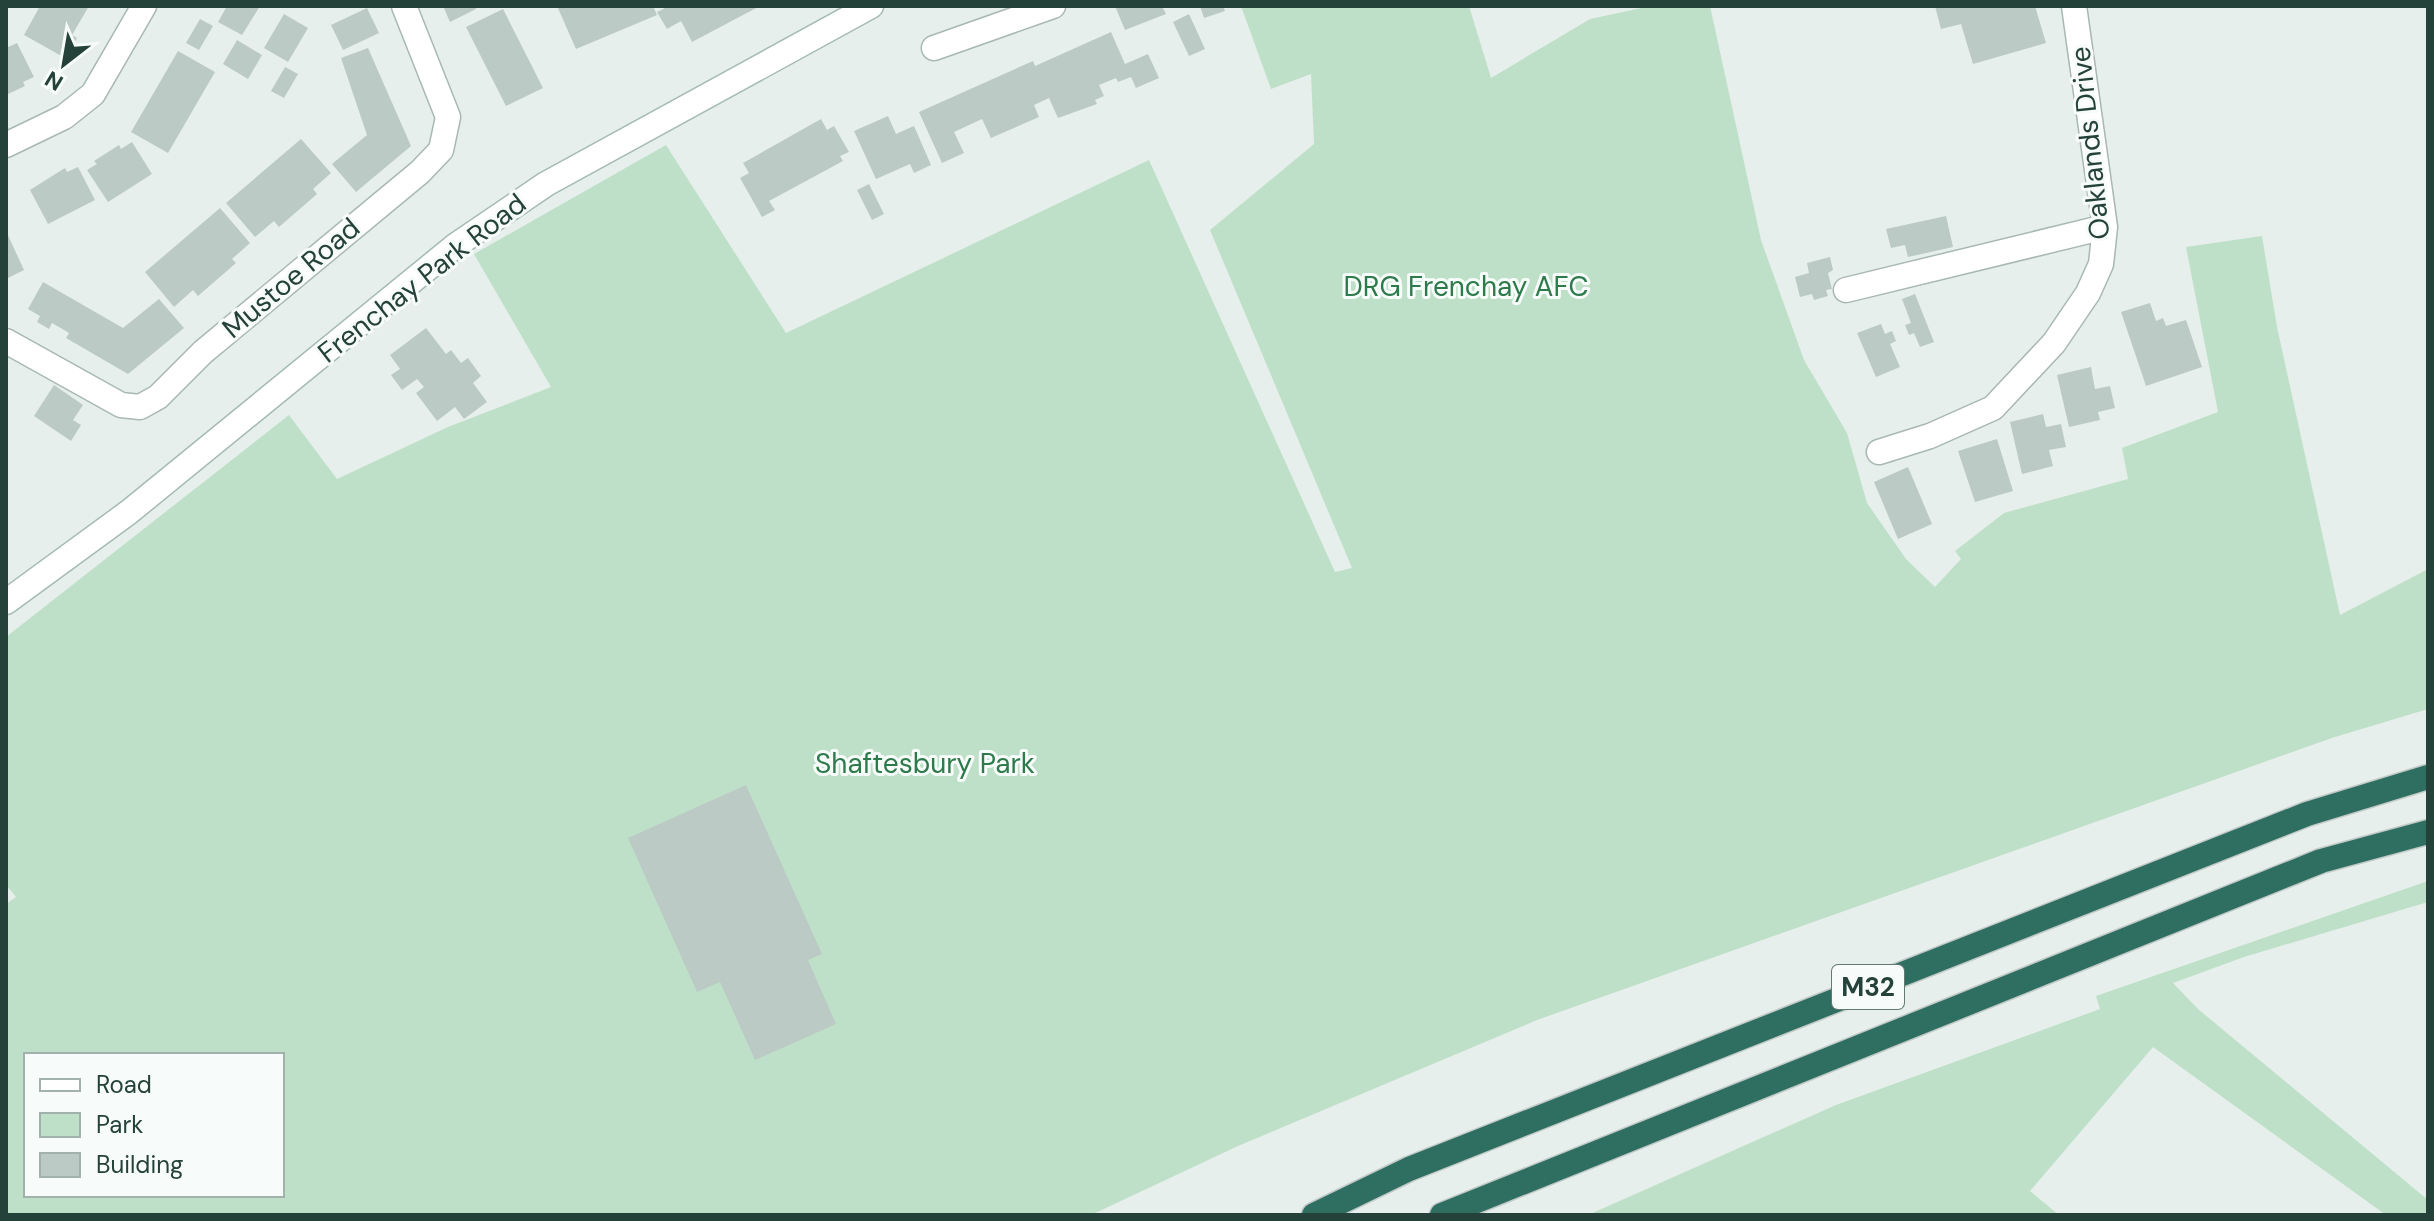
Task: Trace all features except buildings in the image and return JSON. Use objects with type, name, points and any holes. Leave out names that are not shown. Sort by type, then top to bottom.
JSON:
[{"type":"highway","name":"M32","points":[[1314,1215],[1409,1169],[2307,814],[2428,777]]},
{"type":"highway","name":"M32","points":[[1442,1215],[2321,861],[2428,832]]},
{"type":"street","points":[[6,145],[64,117],[93,94],[144,6]]},
{"type":"street","name":"Mustoe Road","points":[[6,341],[121,405],[140,407],[158,397],[193,361],[441,150],[449,126],[446,107],[404,6]]},
{"type":"street","name":"Frenchay Park Road","points":[[6,602],[129,512],[455,246],[546,184],[871,6]]},
{"type":"street","name":"Oaklands Drive","points":[[1879,452],[1930,436],[1993,408],[2016,387],[2054,343],[2088,293],[2101,264],[2105,227],[2074,6]]},
{"type":"street","points":[[934,48],[1036,9]]},
{"type":"street","points":[[1846,290],[2105,227]]},
{"type":"green space","name":"Shaftesbury Park","points":[[1241,6],[1469,6],[1491,78],[1590,19],[1651,6],[1710,6],[1761,240],[1804,360],[1847,433],[1867,503],[1906,559],[1935,587],[1961,559],[1955,551],[2004,513],[2128,479],[2122,448],[2218,412],[2186,247],[2262,236],[2277,327],[2340,615],[2428,569],[2428,709],[2332,738],[1537,1020],[1238,1146],[1091,1215],[6,1215],[6,904],[16,897],[6,885],[6,637],[289,415],[337,479],[448,427],[551,387],[474,254],[666,145],[786,333],[1149,160],[1335,572],[1352,568],[1210,230],[1314,144],[1311,74],[1271,89]]},
{"type":"green space","points":[[2428,881],[2428,902],[2244,957],[2173,983],[2198,1009],[2428,1200],[2428,1215],[2386,1215],[2153,1047],[2030,1191],[2059,1215],[1588,1215],[1836,1105],[2100,1009],[2096,996]]},
{"type":"park label","name":"DRG Frenchay AFC","points":[[1466,286]]}]
